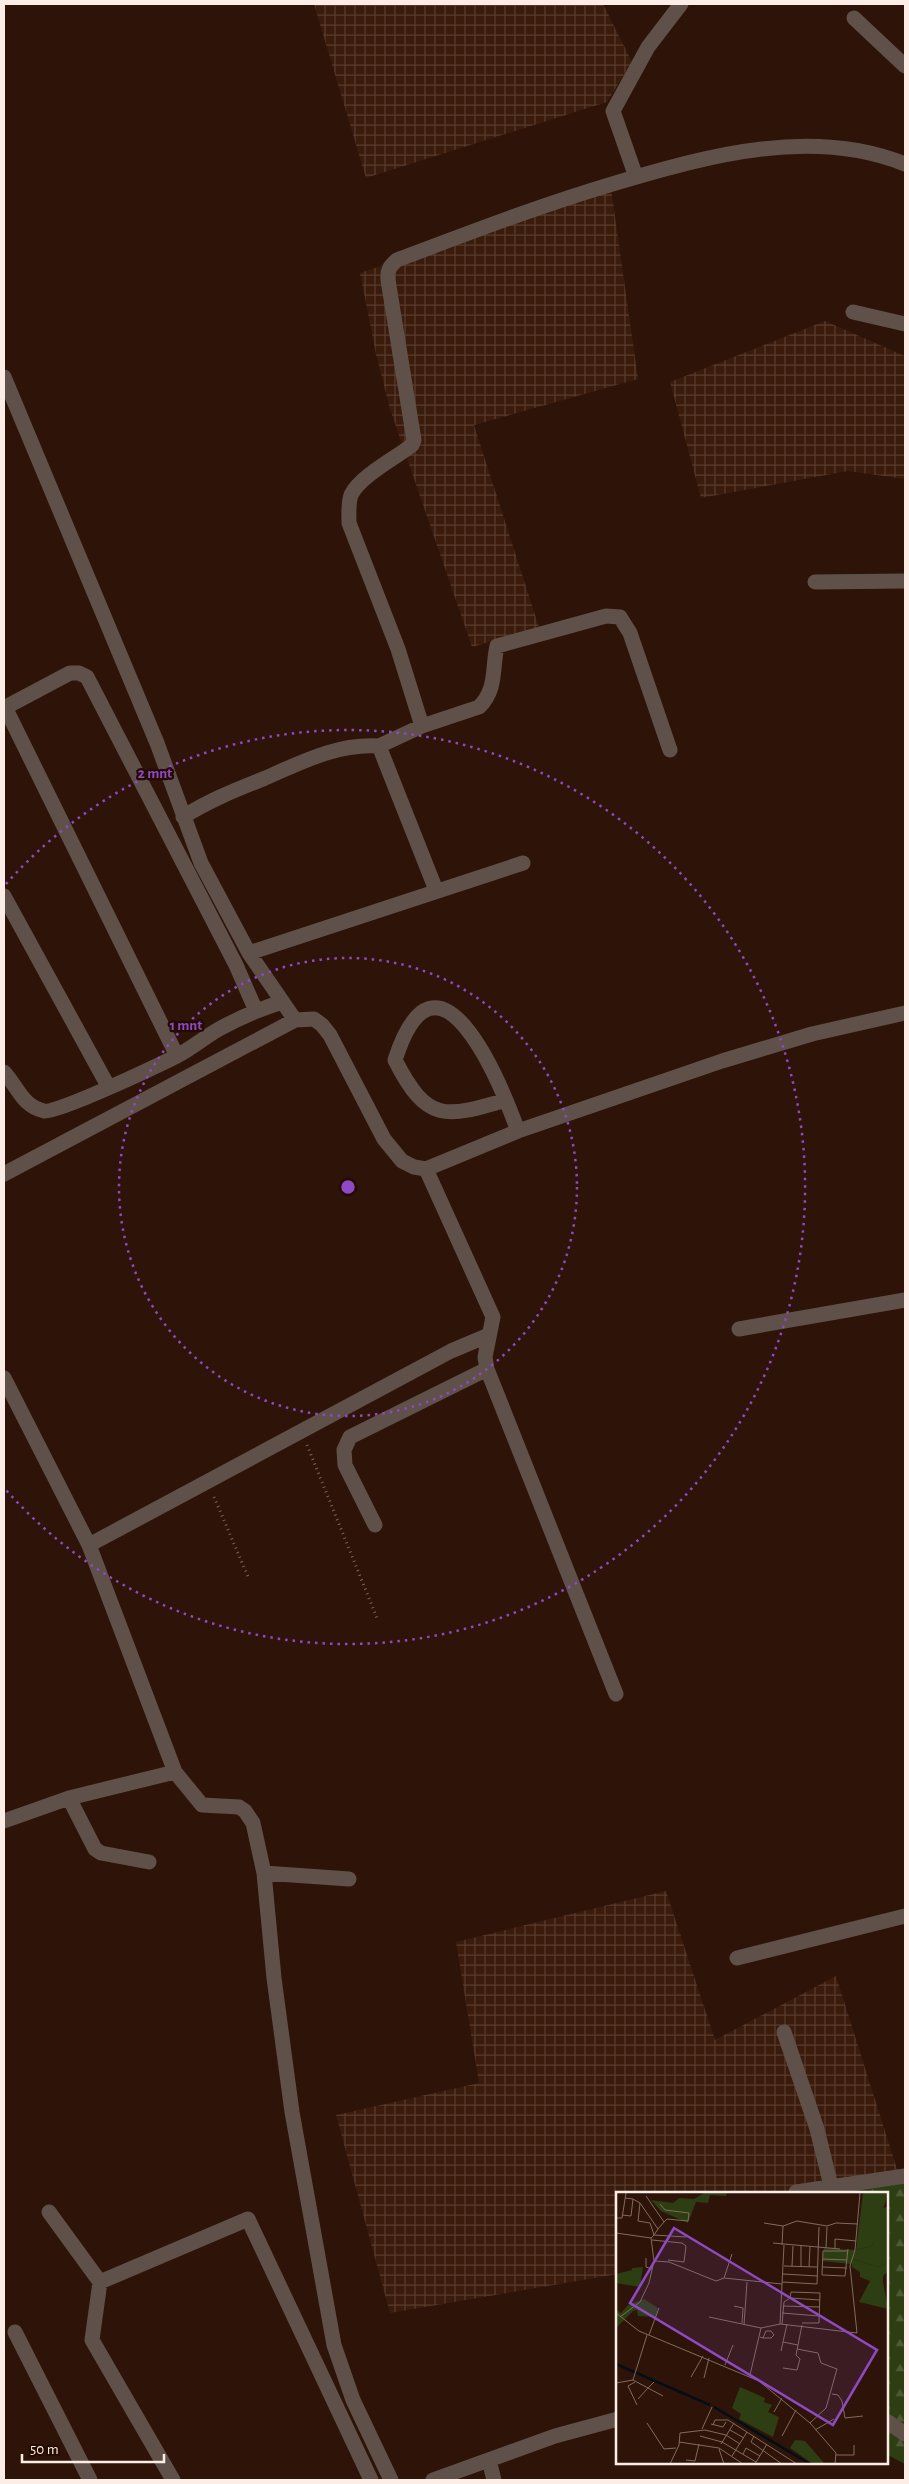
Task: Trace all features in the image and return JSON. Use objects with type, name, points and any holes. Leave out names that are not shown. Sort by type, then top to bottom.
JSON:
[{"type":"street","points":[[636,177],[614,111],[648,47],[681,4]]},
{"type":"street","points":[[854,18],[905,66]]},
{"type":"street","points":[[422,726],[398,649],[349,523],[348,507],[352,494],[364,480],[412,445],[414,440],[388,272],[397,260],[547,203],[675,165],[735,153],[800,146],[845,149],[884,156],[905,164]]},
{"type":"street","points":[[853,312],[905,324]]},
{"type":"street","points":[[4,377],[157,743],[183,817],[202,863],[249,953],[295,1020]]},
{"type":"street","points":[[815,582],[905,581]]},
{"type":"street","points":[[183,817],[206,803],[325,752],[362,745],[379,746],[422,726],[479,707],[486,700],[492,688],[497,646],[606,616],[620,618],[630,633],[670,750]]},
{"type":"street","points":[[177,1056],[4,708],[70,673],[79,673],[87,677],[236,965],[256,1011]]},
{"type":"street","points":[[379,746],[436,890]]},
{"type":"street","points":[[249,953],[436,890],[523,864]]},
{"type":"street","points":[[4,896],[108,1086]]},
{"type":"street","points":[[4,1072],[23,1100],[33,1108],[46,1112],[71,1105],[108,1086],[177,1056],[219,1029],[256,1011],[282,1002]]},
{"type":"street","points":[[506,1100],[467,1111],[439,1112],[427,1105],[404,1078],[395,1060],[400,1047],[419,1014],[426,1009],[443,1009],[460,1020],[477,1042],[506,1100],[518,1131]]},
{"type":"street","points":[[4,1174],[295,1020],[314,1019],[322,1025],[330,1035],[384,1139],[402,1161],[414,1167],[426,1169],[518,1131],[722,1061],[812,1034],[905,1013]]},
{"type":"street","points":[[426,1169],[493,1317],[485,1357],[487,1369],[616,1694]]},
{"type":"street","points":[[739,1329],[905,1300]]},
{"type":"street","points":[[88,1545],[208,1480],[302,1433],[451,1351],[488,1335]]},
{"type":"street","points":[[375,1524],[345,1465],[344,1450],[350,1437],[487,1369]]},
{"type":"street","points":[[4,1378],[88,1545],[175,1772],[202,1805],[239,1807],[245,1811],[253,1823],[264,1873],[274,1978],[292,2112],[334,2345],[353,2400],[392,2480]]},
{"type":"street","points":[[4,1821],[68,1798],[175,1772]]},
{"type":"street","points":[[68,1798],[95,1849],[101,1853],[149,1862]]},
{"type":"street","points":[[264,1873],[349,1880]]},
{"type":"street","points":[[738,1958],[905,1916]]},
{"type":"street","points":[[784,2032],[817,2129],[831,2186]]},
{"type":"street","points":[[796,2192],[905,2176]]},
{"type":"street","points":[[49,2212],[100,2282],[92,2340],[173,2480]]},
{"type":"street","points":[[100,2282],[248,2219],[372,2480]]},
{"type":"street","points":[[15,2332],[90,2480]]},
{"type":"street","points":[[433,2480],[555,2436],[616,2421]]},
{"type":"street","points":[[889,2423],[905,2434]]},
{"type":"street","points":[[489,2460],[494,2480]]},
{"type":"path","points":[[302,1433],[378,1618]]},
{"type":"path","points":[[208,1480],[249,1579]]},
{"type":"shaded area","points":[[314,4],[603,4],[632,62],[607,102],[366,178]]},
{"type":"shaded area","points":[[611,188],[638,379],[474,425],[539,627],[472,647],[390,409],[376,354],[360,273]]},
{"type":"shaded area","points":[[825,321],[905,356],[905,479],[848,471],[701,498],[670,382]]},
{"type":"shaded area","points":[[666,1891],[715,2040],[836,1976],[897,2169],[822,2192],[616,2192],[616,2274],[390,2313],[336,2115],[479,2083],[456,1942]]},
{"type":"green space","points":[[897,2169],[905,2185],[905,2464],[889,2456],[889,2192],[822,2192]]}]
